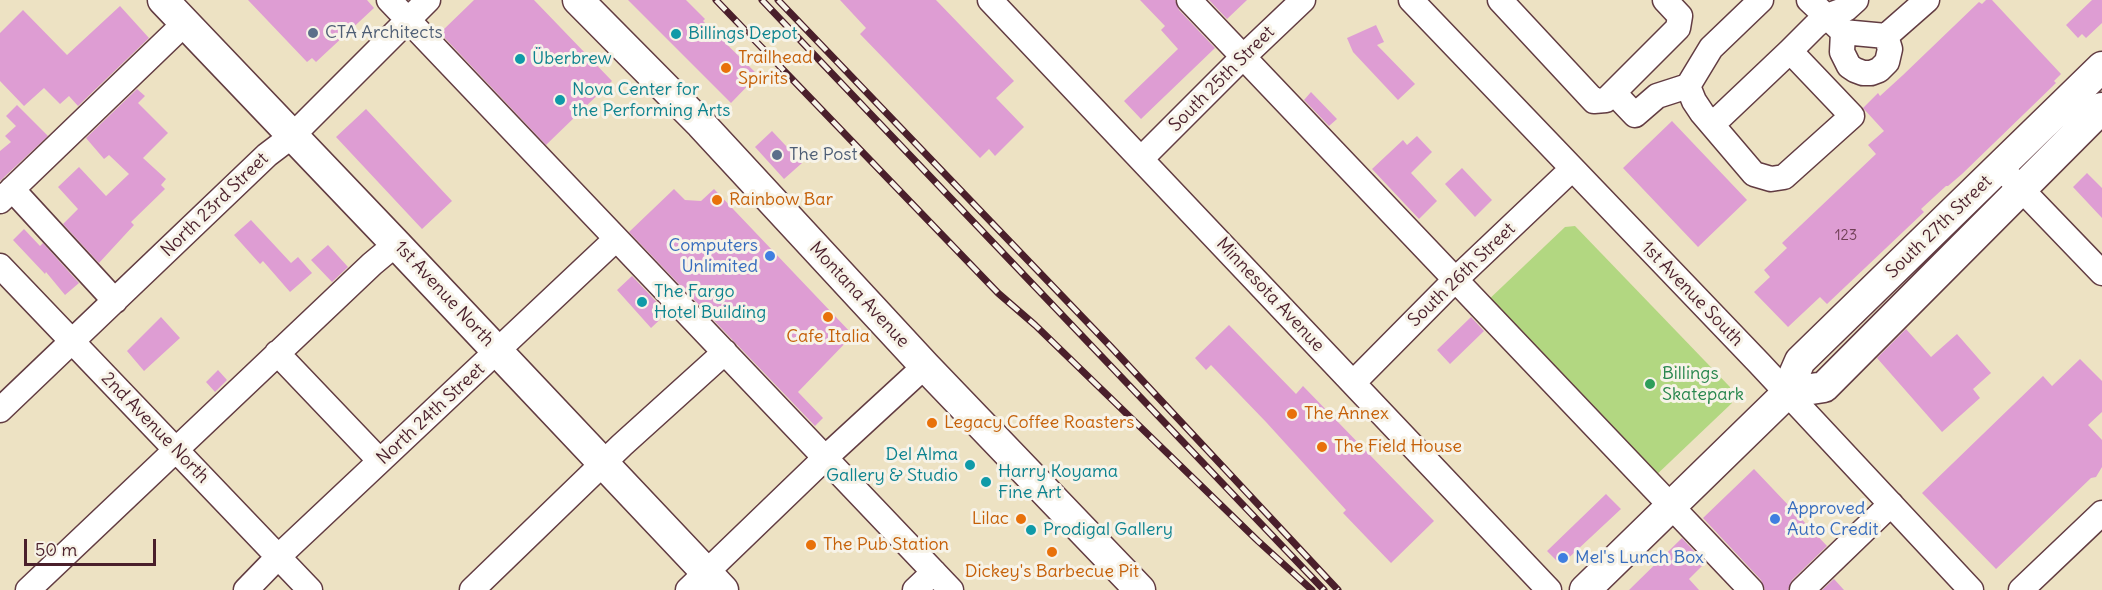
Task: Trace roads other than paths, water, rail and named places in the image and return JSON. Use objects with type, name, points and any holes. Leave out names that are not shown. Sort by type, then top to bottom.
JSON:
[{"type":"main road","name":"1st Avenue North","points":[[163,0],[602,464],[705,584]]},
{"type":"main road","name":"Montana Avenue","points":[[578,0],[701,124],[926,366],[1140,590]]},
{"type":"main road","name":"South 27th Street","points":[[1585,590],[1786,393],[1800,361],[2102,67]]},
{"type":"main road","name":"South 27th Street","points":[[1786,393],[1824,387],[2102,108]]},
{"type":"street","points":[[389,0],[951,590]]},
{"type":"street","name":"North 23rd Street","points":[[0,410],[267,155],[292,136],[428,0]]},
{"type":"street","name":"Minnesota Avenue","points":[[990,0],[1550,590]]},
{"type":"street","points":[[1189,0],[1751,590]]},
{"type":"street","name":"South 25th Street","points":[[1141,159],[1303,0]]},
{"type":"street","name":"1st Avenue South","points":[[1411,0],[1971,590]]},
{"type":"street","points":[[1500,0],[1594,101],[1606,100],[1678,28],[1680,16],[1665,0]]},
{"type":"street","points":[[1614,93],[1635,115],[1657,96],[1688,86],[1711,48],[1761,0]]},
{"type":"street","points":[[1809,0],[1835,24],[1886,36]]},
{"type":"street","points":[[1713,124],[1790,51],[1835,24],[1856,0]]},
{"type":"street","points":[[1886,36],[1927,0]]},
{"type":"street","points":[[115,300],[6,195],[185,23]]},
{"type":"street","points":[[1835,24],[1845,60],[1849,66],[1863,73],[1879,70],[1887,62],[1890,49],[1886,36]]},
{"type":"street","points":[[1688,86],[1694,101],[1754,174],[1771,179],[1784,177],[1852,116],[1790,51]]},
{"type":"street","points":[[2000,167],[2102,273]]},
{"type":"street","name":"South 26th Street","points":[[1353,383],[1455,280],[1572,169]]},
{"type":"street","name":"North 24th Street","points":[[246,590],[279,556],[498,352],[616,238]]},
{"type":"street","points":[[28,590],[277,353],[396,244]]},
{"type":"street","name":"2nd Avenue North","points":[[0,266],[310,590]]},
{"type":"street","points":[[472,590],[602,464],[725,352]]},
{"type":"street","points":[[277,353],[380,461]]},
{"type":"street","points":[[705,584],[825,458],[926,366]]},
{"type":"street","points":[[1802,590],[1891,504]]},
{"type":"street","points":[[2021,590],[2102,513]]},
{"type":"street","points":[[915,590],[934,572]]},
{"type":"railway","points":[[716,0],[998,293],[1035,325],[1258,541],[1312,590]]},
{"type":"railway","points":[[762,0],[1324,590]]},
{"type":"railway","points":[[778,0],[1112,348],[1338,590]]},
{"type":"place","name":"CTA Architects","points":[[313,33]]},
{"type":"place","name":"Billings Depot","points":[[676,34]]},
{"type":"place","name":"Überbrew","points":[[520,59]]},
{"type":"place","name":"Trailhead Spirits","points":[[726,68]]},
{"type":"place","name":"Nova Center for the Performing Arts","points":[[560,100]]},
{"type":"place","name":"The Post","points":[[777,155]]},
{"type":"place","name":"Rainbow Bar","points":[[717,200]]},
{"type":"place","name":"Computers Unlimited","points":[[770,256]]},
{"type":"place","name":"The Fargo Hotel Building","points":[[642,302]]},
{"type":"place","name":"Cafe Italia","points":[[828,317]]},
{"type":"place","name":"Billings Skatepark","points":[[1650,384]]},
{"type":"place","name":"The Annex","points":[[1292,414]]},
{"type":"place","name":"Legacy Coffee Roasters","points":[[932,423]]},
{"type":"place","name":"The Field House","points":[[1322,447]]},
{"type":"place","name":"Del Alma Gallery & Studio","points":[[970,465]]},
{"type":"place","name":"Harry Koyama Fine Art","points":[[986,482]]},
{"type":"place","name":"Lilac","points":[[1021,519]]},
{"type":"place","name":"Approved Auto Credit","points":[[1775,519]]},
{"type":"place","name":"Prodigal Gallery","points":[[1031,530]]},
{"type":"place","name":"The Pub Station","points":[[811,545]]},
{"type":"place","name":"Dickey's Barbecue Pit","points":[[1052,552]]},
{"type":"place","name":"Mel's Lunch Box","points":[[1563,558]]}]
